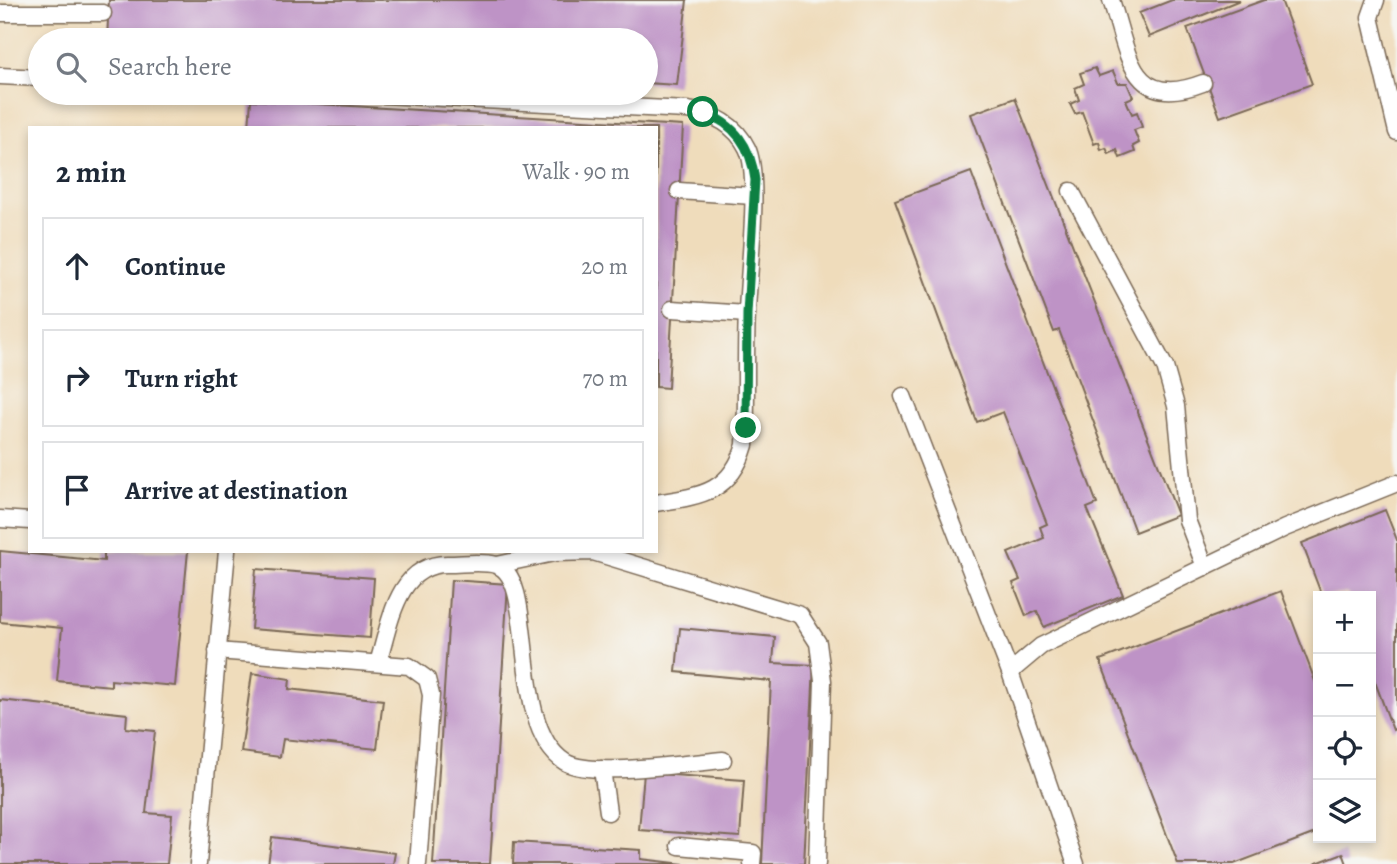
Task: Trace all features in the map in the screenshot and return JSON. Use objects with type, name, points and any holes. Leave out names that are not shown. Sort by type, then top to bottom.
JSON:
[{"type":"lane","points":[[1111,0],[1133,65],[1146,85],[1169,93],[1203,83]]},
{"type":"lane","points":[[1376,0],[1370,17],[1397,132]]},
{"type":"lane","points":[[0,13],[103,13]]},
{"type":"lane","points":[[0,76],[28,77]]},
{"type":"lane","points":[[570,105],[703,112],[735,131],[747,148],[755,180],[747,314],[745,445],[741,460],[722,484],[705,494],[658,503]]},
{"type":"lane","points":[[679,191],[752,197]]},
{"type":"lane","points":[[1071,191],[1164,368],[1176,405],[1187,520],[1205,567]]},
{"type":"lane","points":[[672,309],[747,314]]},
{"type":"lane","points":[[903,396],[1010,672],[1076,864]]},
{"type":"lane","points":[[1010,672],[1041,646],[1285,528],[1397,483]]},
{"type":"lane","points":[[0,519],[28,521]]},
{"type":"lane","points":[[198,864],[227,553]]},
{"type":"lane","points":[[378,663],[406,582],[421,570],[440,564],[497,565],[554,553]]},
{"type":"lane","points":[[596,553],[800,615],[818,643],[823,681],[817,864]]},
{"type":"lane","points":[[497,565],[509,573],[516,591],[530,702],[546,744],[567,763],[602,769],[723,760]]},
{"type":"lane","points":[[217,651],[416,668],[427,679],[430,687],[418,864]]},
{"type":"lane","points":[[602,769],[608,813]]},
{"type":"lane","points":[[679,846],[753,853],[752,864]]},
{"type":"building","points":[[109,0],[687,0],[677,85],[658,84],[658,28],[108,28]]},
{"type":"building","points":[[1172,0],[1240,0],[1149,37],[1139,13]]},
{"type":"building","points":[[1264,0],[1281,0],[1312,84],[1220,117],[1187,28]]},
{"type":"building","points":[[1095,68],[1099,76],[1113,71],[1118,83],[1127,83],[1133,97],[1126,100],[1132,114],[1137,112],[1142,127],[1134,130],[1139,143],[1133,146],[1135,152],[1120,158],[1117,150],[1109,154],[1106,148],[1101,150],[1099,142],[1094,144],[1082,112],[1075,114],[1070,104],[1079,100],[1075,88],[1084,84],[1080,73]]},
{"type":"building","points":[[1015,98],[1178,515],[1135,532],[1059,330],[1054,332],[971,114]]},
{"type":"building","points":[[251,105],[334,105],[683,126],[668,388],[658,387],[658,126],[249,126]]},
{"type":"building","points":[[971,172],[1097,504],[1087,508],[1123,595],[1044,627],[1037,611],[1026,616],[1013,583],[1020,580],[1008,553],[1044,538],[1040,527],[1047,524],[1003,412],[977,422],[895,200]]},
{"type":"building","points":[[1385,510],[1397,540],[1397,728],[1393,730],[1376,684],[1376,591],[1320,591],[1302,543]]},
{"type":"building","points":[[0,551],[104,561],[104,553],[188,553],[175,686],[111,680],[111,686],[57,681],[62,628],[0,622]]},
{"type":"building","points":[[256,569],[374,578],[370,638],[251,629]]},
{"type":"building","points":[[451,580],[508,584],[490,864],[433,864]]},
{"type":"building","points":[[1281,591],[1313,676],[1313,834],[1234,864],[1178,864],[1100,660]]},
{"type":"building","points":[[680,628],[775,637],[773,663],[814,665],[804,864],[762,864],[771,681],[676,672]]},
{"type":"building","points":[[252,673],[290,679],[289,689],[383,700],[377,749],[283,739],[280,757],[241,752]]},
{"type":"building","points":[[0,700],[127,714],[126,728],[155,731],[146,813],[172,815],[167,864],[0,864]]},
{"type":"building","points":[[644,773],[744,780],[740,837],[639,830]]},
{"type":"building","points":[[272,837],[395,853],[393,864],[268,864]]},
{"type":"building","points":[[514,842],[641,850],[641,859],[684,864],[513,864]]},
{"type":"building","points":[[1343,853],[1347,864],[1314,864]]},
{"type":"route","points":[[703,112],[718,118],[735,131],[747,148],[753,163],[755,180],[747,314],[746,428]]}]
